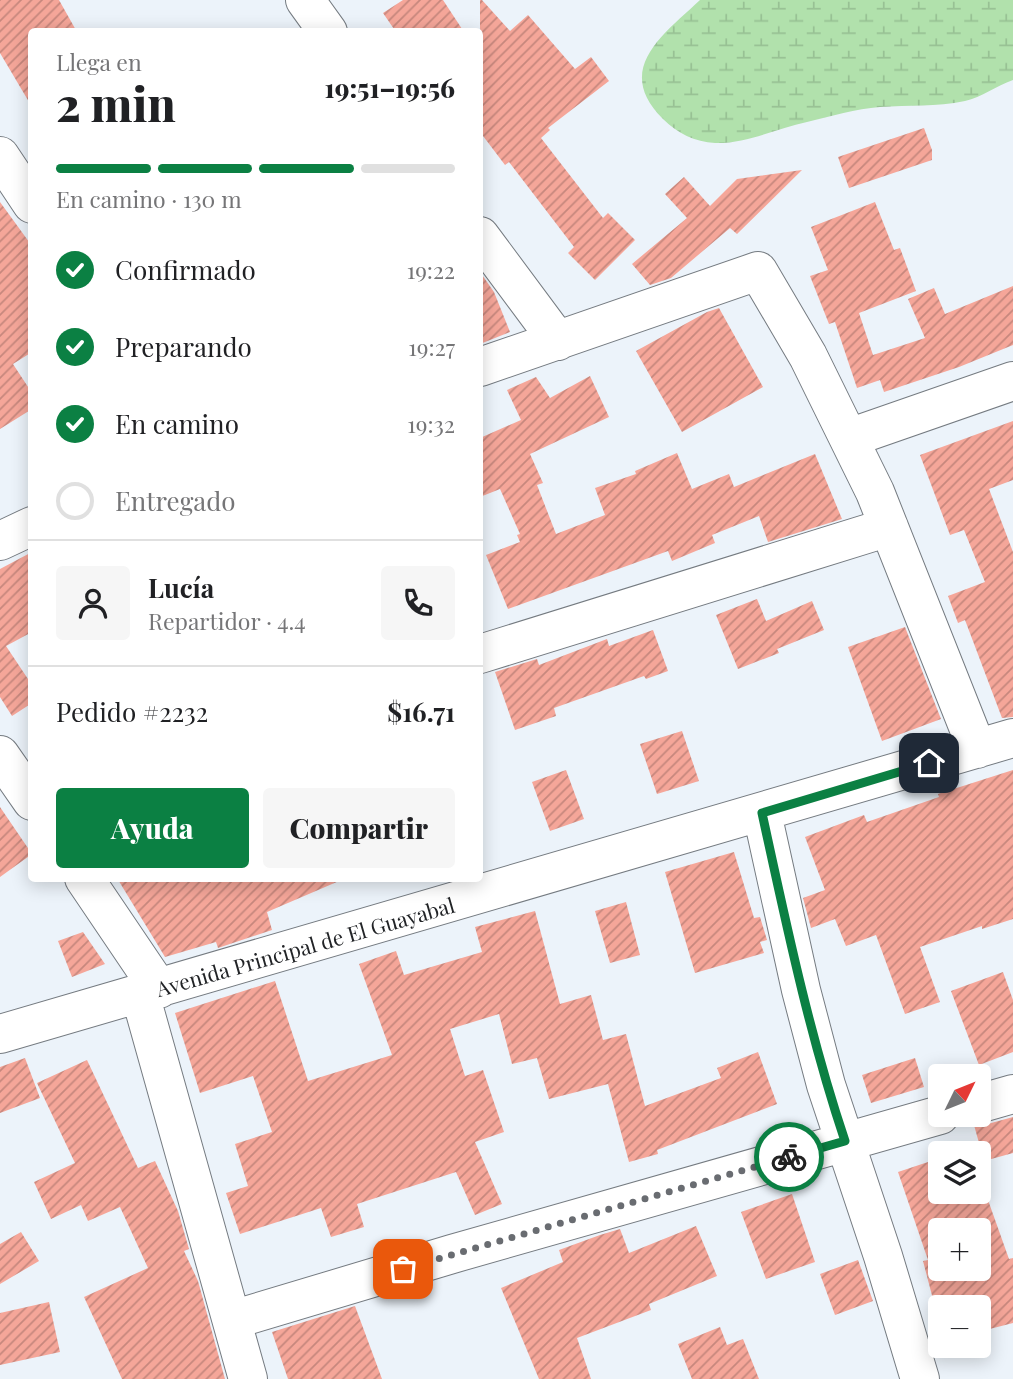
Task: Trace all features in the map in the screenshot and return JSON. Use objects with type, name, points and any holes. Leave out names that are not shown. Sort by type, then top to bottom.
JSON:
[{"type":"street","points":[[305,0],[325,28]]},
{"type":"street","points":[[0,156],[28,198]]},
{"type":"street","points":[[483,240],[558,341]]},
{"type":"street","points":[[483,366],[758,271],[808,356],[849,438],[889,527],[977,749]]},
{"type":"street","points":[[849,438],[1013,381]]},
{"type":"street","points":[[483,653],[889,527]]},
{"type":"street","points":[[0,541],[28,528]]},
{"type":"street","name":"Avenida Principal de El Guayabal","points":[[0,1034],[1013,738]]},
{"type":"street","points":[[0,755],[28,795]]},
{"type":"street","points":[[762,813],[801,990],[826,1085],[883,1256],[920,1379]]},
{"type":"street","points":[[86,882],[149,991],[248,1379]]},
{"type":"street","points":[[991,1100],[1013,1094]]},
{"type":"street","points":[[232,1320],[452,1254],[928,1118]]},
{"type":"green space","points":[[700,0],[1013,0],[1013,80],[965,101],[871,108],[739,141],[700,141],[674,129],[663,119],[649,101],[642,84],[643,69],[649,54],[672,26]]},
{"type":"building","points":[[0,0],[59,0],[75,28],[28,28],[28,100],[0,53]]},
{"type":"building","points":[[403,0],[443,0],[461,28],[393,28],[383,13]]},
{"type":"building","points":[[480,0],[510,31],[528,15],[575,69],[591,57],[609,81],[548,128],[550,130],[541,138],[603,218],[608,213],[635,240],[595,280],[568,253],[574,247],[509,162],[505,165],[483,136],[483,28],[480,28]]},
{"type":"building","points":[[924,128],[932,150],[932,160],[849,188],[838,157]]},
{"type":"building","points":[[802,170],[737,234],[730,228],[671,278],[650,285],[632,264],[687,218],[665,194],[684,177],[710,206],[737,179]]},
{"type":"building","points":[[0,202],[28,240],[28,355],[13,364],[28,387],[28,412],[0,429]]},
{"type":"building","points":[[875,202],[894,250],[900,248],[916,291],[859,313],[873,355],[925,338],[908,299],[934,288],[945,314],[1013,286],[1013,345],[959,367],[884,392],[880,380],[857,388],[835,322],[829,324],[810,276],[828,270],[811,227]]},
{"type":"building","points":[[483,276],[494,292],[510,332],[483,343]]},
{"type":"building","points":[[719,308],[763,387],[682,432],[636,351]]},
{"type":"building","points":[[590,376],[609,417],[530,454],[543,483],[537,485],[556,534],[605,515],[595,488],[636,474],[635,471],[677,453],[692,489],[729,474],[734,487],[815,454],[842,519],[768,542],[759,516],[712,535],[715,543],[672,561],[668,551],[508,609],[486,555],[520,542],[517,535],[520,534],[500,489],[483,496],[483,437],[521,420],[507,390],[536,377],[550,398]]},
{"type":"building","points":[[1013,421],[1013,480],[989,489],[1013,552],[1013,717],[1002,718],[965,620],[958,623],[948,596],[985,582],[964,530],[950,535],[920,455]]},
{"type":"building","points":[[28,554],[28,634],[6,646],[28,679],[28,706],[12,716],[0,697],[0,569]]},
{"type":"building","points":[[757,599],[766,621],[812,601],[824,630],[777,649],[779,653],[738,669],[716,615]]},
{"type":"building","points":[[905,627],[941,719],[882,741],[848,647]]},
{"type":"building","points":[[653,630],[668,671],[646,679],[644,676],[554,708],[556,716],[515,730],[495,672],[537,659],[539,665],[607,639],[609,646]]},
{"type":"building","points":[[682,731],[699,781],[657,794],[640,744]]},
{"type":"building","points":[[566,770],[584,819],[550,831],[532,782]]},
{"type":"building","points":[[1013,770],[1013,919],[982,929],[982,926],[920,947],[940,1002],[905,1014],[876,935],[846,946],[835,919],[811,928],[803,898],[825,890],[805,837],[864,815],[867,822],[939,797],[938,794]]},
{"type":"building","points":[[0,807],[28,848],[28,857],[0,877]]},
{"type":"building","points":[[734,852],[754,918],[760,917],[767,940],[760,942],[764,953],[695,973],[665,872]]},
{"type":"building","points":[[119,882],[337,882],[267,912],[272,930],[218,948],[216,942],[165,957]]},
{"type":"building","points":[[626,902],[640,955],[610,963],[595,911]]},
{"type":"building","points":[[535,911],[560,1004],[591,995],[603,1040],[626,1034],[645,1106],[721,1078],[717,1068],[758,1052],[777,1104],[657,1150],[658,1154],[629,1162],[608,1084],[549,1099],[537,1058],[512,1064],[499,1014],[450,1029],[465,1076],[483,1070],[504,1132],[475,1142],[502,1204],[475,1215],[456,1172],[357,1204],[364,1227],[331,1237],[321,1208],[240,1234],[226,1193],[248,1186],[235,1144],[272,1132],[253,1076],[200,1093],[175,1013],[275,981],[308,1081],[392,1055],[359,964],[396,951],[404,975],[482,952],[475,927]]},
{"type":"building","points":[[83,932],[105,964],[72,977],[58,941]]},
{"type":"building","points":[[1003,972],[1013,1000],[1013,1052],[979,1064],[951,991]]},
{"type":"building","points":[[25,1058],[40,1098],[0,1113],[0,1067]]},
{"type":"building","points":[[915,1058],[924,1087],[871,1103],[862,1075]]},
{"type":"building","points":[[87,1060],[138,1168],[155,1161],[178,1211],[189,1249],[184,1251],[198,1281],[225,1379],[122,1379],[84,1297],[148,1268],[120,1207],[88,1221],[81,1205],[51,1219],[34,1182],[75,1163],[37,1083]]},
{"type":"building","points":[[1013,1117],[1013,1153],[991,1159],[991,1141],[978,1141],[975,1127],[991,1127],[991,1123]]},
{"type":"building","points":[[928,1162],[928,1204],[989,1204],[1009,1259],[1013,1258],[1013,1323],[991,1329],[991,1295],[932,1295],[928,1281],[991,1281],[991,1218],[928,1218],[928,1260],[898,1172]]},
{"type":"building","points":[[792,1194],[815,1262],[766,1279],[741,1212]]},
{"type":"building","points":[[696,1226],[717,1276],[649,1304],[651,1310],[577,1338],[591,1379],[539,1379],[501,1288],[563,1262],[559,1250],[600,1235],[620,1229],[629,1253]]},
{"type":"building","points":[[21,1232],[39,1261],[0,1284],[0,1244]]},
{"type":"building","points":[[858,1260],[873,1301],[835,1315],[820,1274]]},
{"type":"building","points":[[928,1260],[928,1280],[923,1261]]},
{"type":"building","points":[[49,1302],[60,1352],[0,1365],[0,1313]]},
{"type":"building","points":[[355,1306],[382,1379],[288,1379],[272,1332]]},
{"type":"building","points":[[720,1327],[727,1345],[743,1339],[759,1379],[692,1379],[678,1344]]},
{"type":"way so far","points":[[403,1269],[789,1157]]},
{"type":"route","points":[[789,1157],[845,1141],[826,1085],[801,990],[762,813],[929,763]]}]
